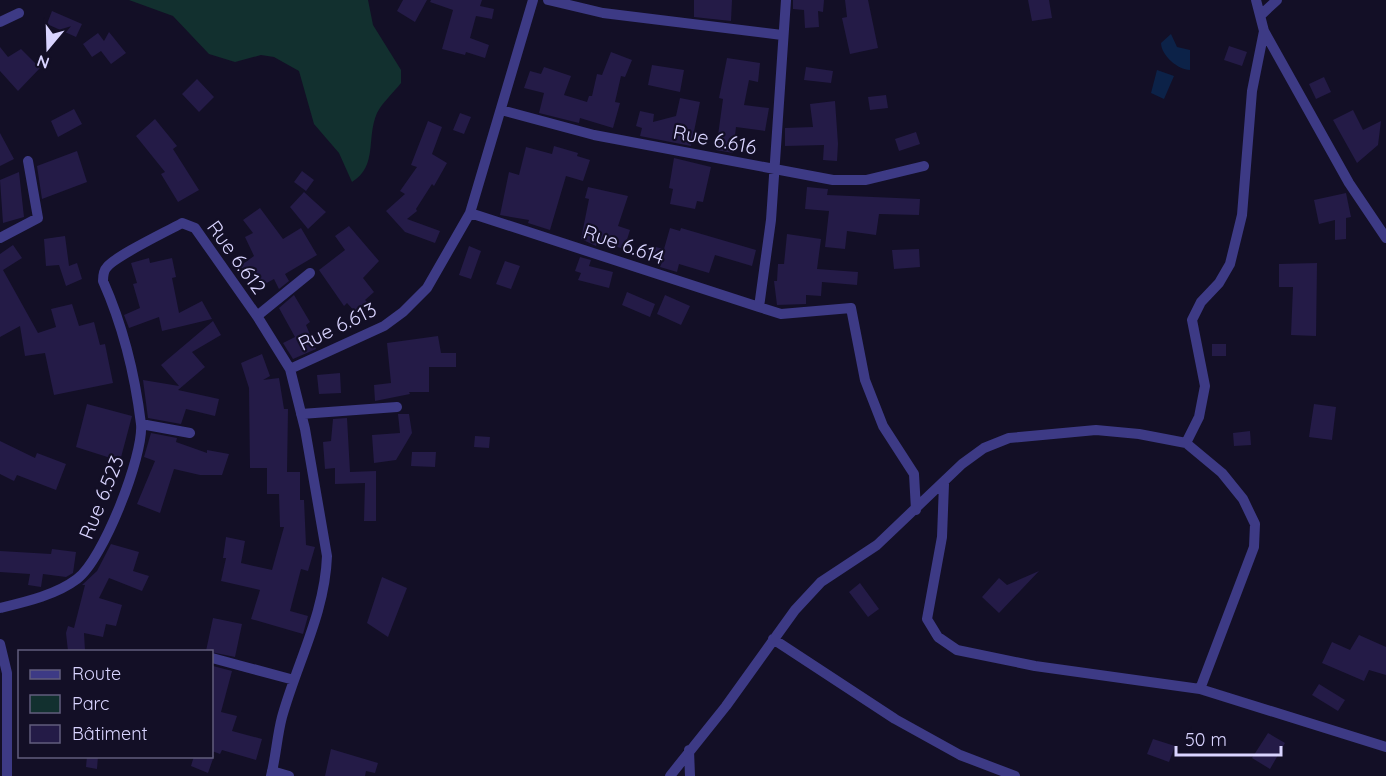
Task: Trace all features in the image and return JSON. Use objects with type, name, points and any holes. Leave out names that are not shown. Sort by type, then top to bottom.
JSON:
[{"type":"street","name":"Rue 6.613","points":[[272,773],[282,718],[323,591],[327,556],[301,414],[290,369],[384,326],[403,312],[427,288],[470,213],[533,0]]},
{"type":"street","points":[[548,0],[603,13],[782,35]]},
{"type":"street","points":[[759,304],[771,220],[786,0]]},
{"type":"street","points":[[1186,443],[1199,417],[1205,386],[1192,320],[1201,302],[1219,283],[1230,264],[1237,241],[1249,160],[1252,91],[1264,31],[1262,14],[1256,0]]},
{"type":"street","points":[[1262,14],[1277,0]]},
{"type":"street","points":[[0,22],[19,14]]},
{"type":"street","points":[[1264,31],[1349,183],[1386,238]]},
{"type":"street","name":"Rue 6.616","points":[[501,110],[594,135],[833,180],[866,180],[924,165]]},
{"type":"street","points":[[0,238],[38,218],[28,162]]},
{"type":"street","name":"Rue 6.614","points":[[470,213],[759,304],[781,314],[851,308],[865,380],[884,426],[914,474],[916,510]]},
{"type":"street","name":"Rue 6.612","points":[[104,275],[106,268],[145,243],[183,224],[190,224],[257,315],[290,369]]},
{"type":"street","points":[[257,315],[310,273]]},
{"type":"street","name":"Rue 6.523","points":[[0,608],[42,596],[79,578],[106,537],[137,455],[142,434],[130,363],[103,281],[104,275]]},
{"type":"street","points":[[301,414],[396,407]]},
{"type":"street","points":[[141,424],[190,433]]},
{"type":"street","points":[[670,776],[726,706],[773,639],[822,582],[877,545],[944,484],[962,464],[984,448],[1009,438],[1096,430],[1139,434],[1186,443],[1222,473],[1243,499],[1255,524],[1254,547],[1200,689]]},
{"type":"street","points":[[944,484],[942,537],[927,619],[938,637],[957,650],[1035,666],[1200,689],[1386,747]]},
{"type":"street","points":[[773,639],[895,719],[960,755],[1015,776]]},
{"type":"street","points":[[0,644],[7,673],[4,720],[7,776]]},
{"type":"street","points":[[213,658],[294,680]]},
{"type":"street","points":[[689,750],[690,776]]},
{"type":"street","points":[[272,773],[289,776]]},
{"type":"green space","points":[[129,0],[368,0],[373,25],[401,70],[401,83],[377,113],[368,160],[360,175],[352,182],[339,153],[314,124],[299,71],[274,57],[261,55],[235,62],[209,54],[173,16]]},
{"type":"water","points":[[1171,34],[1177,47],[1190,50],[1190,70],[1176,65],[1164,52],[1161,43]]},
{"type":"water","points":[[1157,70],[1174,76],[1164,99],[1151,93]]},
{"type":"building","points":[[403,0],[427,0],[415,22],[397,11]]},
{"type":"building","points":[[431,0],[482,0],[480,6],[494,9],[492,19],[476,16],[470,38],[489,45],[485,58],[466,52],[465,55],[442,49],[453,10],[430,2]]},
{"type":"building","points":[[694,0],[732,0],[731,21],[694,17]]},
{"type":"building","points":[[793,0],[824,0],[823,12],[818,11],[819,27],[805,28],[804,10],[793,9]]},
{"type":"building","points":[[845,0],[868,0],[878,48],[850,54],[842,18],[847,17]]},
{"type":"building","points":[[1028,0],[1049,0],[1052,18],[1032,21]]},
{"type":"building","points":[[52,11],[82,24],[76,37],[47,24]]},
{"type":"building","points":[[109,32],[126,53],[111,64],[101,51],[92,57],[83,44],[98,33],[104,41]]},
{"type":"building","points":[[1229,46],[1247,52],[1242,66],[1224,60]]},
{"type":"building","points":[[0,47],[8,57],[21,49],[40,68],[18,91],[0,71]]},
{"type":"building","points":[[611,52],[632,60],[625,77],[621,76],[615,102],[620,103],[613,128],[580,118],[579,123],[539,113],[544,93],[524,88],[530,71],[541,74],[544,67],[571,76],[564,95],[587,102],[589,96],[592,96],[597,74],[602,75]]},
{"type":"building","points":[[727,58],[760,63],[758,82],[749,80],[744,105],[769,108],[765,131],[736,127],[733,153],[716,150],[723,99],[719,98]]},
{"type":"building","points":[[652,65],[684,70],[680,92],[648,85]]},
{"type":"building","points":[[806,67],[833,71],[831,83],[804,80]]},
{"type":"building","points":[[1324,77],[1331,92],[1316,99],[1309,84]]},
{"type":"building","points":[[197,79],[214,97],[199,112],[182,94]]},
{"type":"building","points":[[886,95],[888,108],[870,110],[868,97]]},
{"type":"building","points":[[680,98],[700,102],[691,146],[640,136],[642,128],[636,126],[640,111],[654,114],[653,122],[676,116]]},
{"type":"building","points":[[835,101],[837,161],[823,160],[824,145],[785,146],[785,128],[813,127],[810,104]]},
{"type":"building","points":[[74,109],[82,124],[58,137],[51,121]]},
{"type":"building","points":[[1353,110],[1363,130],[1381,121],[1378,145],[1357,163],[1333,120]]},
{"type":"building","points":[[460,113],[471,117],[464,134],[453,130]]},
{"type":"building","points":[[155,119],[177,146],[173,149],[199,190],[178,202],[161,174],[165,172],[136,136]]},
{"type":"building","points":[[428,121],[442,127],[432,154],[447,163],[434,186],[432,184],[416,209],[417,211],[407,219],[440,231],[435,243],[405,232],[386,211],[405,194],[400,191],[417,167],[411,165]]},
{"type":"building","points":[[916,132],[920,144],[899,151],[895,139]]},
{"type":"building","points":[[0,133],[14,159],[0,166]]},
{"type":"building","points":[[554,146],[578,153],[577,156],[590,160],[583,181],[566,176],[550,230],[528,223],[529,220],[500,215],[509,172],[519,175],[526,147],[552,154]]},
{"type":"building","points":[[77,151],[87,182],[42,199],[37,166]]},
{"type":"building","points":[[674,158],[711,167],[703,202],[697,201],[695,209],[670,204],[673,189],[669,188]]},
{"type":"building","points":[[302,171],[314,180],[306,191],[294,182]]},
{"type":"building","points":[[19,172],[24,217],[3,223],[0,180]]},
{"type":"building","points":[[588,187],[628,196],[618,226],[630,230],[624,249],[598,241],[596,246],[581,239],[589,199],[585,198]]},
{"type":"building","points":[[807,187],[828,189],[827,195],[920,199],[919,215],[879,214],[876,235],[847,231],[845,249],[825,247],[829,211],[805,209]]},
{"type":"building","points":[[304,192],[326,212],[308,229],[290,207]]},
{"type":"building","points":[[1346,193],[1351,217],[1346,218],[1346,239],[1335,240],[1335,220],[1319,224],[1314,200]]},
{"type":"building","points":[[260,208],[283,239],[301,228],[317,255],[285,274],[289,281],[279,289],[274,279],[261,286],[257,279],[252,282],[240,266],[254,256],[245,237],[253,233],[243,220]]},
{"type":"building","points":[[349,226],[379,261],[363,278],[374,292],[365,300],[369,304],[358,315],[347,303],[344,306],[319,270],[345,250],[335,236]]},
{"type":"building","points":[[670,228],[680,231],[681,228],[756,250],[752,266],[715,255],[709,273],[679,264],[677,272],[660,267],[662,262],[644,257],[647,245],[664,249]]},
{"type":"building","points":[[787,234],[821,239],[817,269],[858,272],[857,285],[822,282],[821,296],[806,295],[806,304],[777,305],[774,281],[777,281],[778,264],[784,264]]},
{"type":"building","points":[[65,236],[69,266],[77,263],[82,279],[66,286],[59,265],[46,266],[44,239]]},
{"type":"building","points":[[13,245],[22,258],[3,270],[38,333],[56,327],[51,309],[72,304],[79,326],[94,322],[100,345],[105,344],[113,383],[54,395],[45,353],[25,356],[20,326],[0,337],[0,254]]},
{"type":"building","points":[[469,246],[481,251],[471,279],[459,275]]},
{"type":"building","points":[[919,249],[920,267],[894,269],[892,250]]},
{"type":"building","points":[[580,257],[591,260],[589,266],[613,272],[609,288],[578,280],[581,273],[575,271]]},
{"type":"building","points":[[149,258],[150,263],[172,258],[176,277],[172,278],[179,313],[202,301],[212,319],[162,331],[159,317],[129,328],[124,315],[140,308],[133,284],[137,283],[131,263]]},
{"type":"building","points":[[505,261],[520,266],[511,289],[496,284]]},
{"type":"building","points":[[1317,263],[1316,336],[1291,335],[1293,287],[1279,287],[1279,264]]},
{"type":"building","points":[[627,292],[655,304],[650,317],[622,305]]},
{"type":"building","points":[[294,295],[310,322],[306,325],[316,349],[293,359],[283,343],[295,337],[279,308]]},
{"type":"building","points":[[665,295],[690,306],[681,325],[657,314]]},
{"type":"building","points":[[213,321],[221,335],[192,352],[205,367],[178,390],[219,399],[215,416],[186,409],[181,424],[148,418],[143,380],[179,386],[161,365]]},
{"type":"building","points":[[438,336],[441,353],[456,353],[456,367],[429,367],[429,392],[409,392],[410,394],[375,401],[374,385],[391,383],[387,343]]},
{"type":"building","points":[[1212,344],[1226,344],[1226,356],[1212,356]]},
{"type":"building","points":[[262,354],[270,376],[263,380],[279,378],[284,409],[288,409],[287,472],[300,472],[300,500],[304,500],[306,545],[315,547],[308,571],[301,569],[290,611],[308,616],[303,634],[251,619],[260,590],[221,581],[226,558],[223,558],[226,537],[245,541],[241,563],[272,570],[284,527],[280,527],[279,494],[267,494],[267,468],[250,468],[249,388],[241,363]]},
{"type":"building","points":[[340,373],[341,393],[319,394],[317,375]]},
{"type":"building","points":[[87,404],[132,416],[120,461],[76,447]]},
{"type":"building","points":[[1314,404],[1336,407],[1332,440],[1309,437]]},
{"type":"building","points":[[398,414],[409,414],[412,433],[396,460],[374,463],[372,435],[400,433]]},
{"type":"building","points":[[347,418],[350,472],[376,471],[376,521],[364,521],[365,483],[335,484],[335,468],[325,469],[323,442],[331,441],[333,419]]},
{"type":"building","points":[[1250,431],[1251,445],[1234,446],[1233,433]]},
{"type":"building","points":[[151,433],[177,438],[176,442],[207,453],[207,450],[229,454],[222,475],[200,475],[174,469],[160,513],[137,504],[155,461],[144,457]]},
{"type":"building","points":[[475,436],[490,437],[489,448],[474,447]]},
{"type":"building","points":[[0,441],[35,458],[37,453],[66,464],[56,490],[17,475],[14,481],[0,474]]},
{"type":"building","points":[[412,452],[436,452],[435,467],[411,466]]},
{"type":"building","points":[[111,544],[139,552],[133,571],[149,576],[142,591],[109,578],[99,598],[122,605],[116,626],[106,624],[103,637],[84,633],[85,650],[68,650],[66,633],[68,626],[74,628],[85,585],[82,585],[97,571]]},
{"type":"building","points":[[52,549],[76,552],[73,573],[66,577],[43,574],[41,587],[28,585],[30,574],[0,572],[0,551],[51,554]]},
{"type":"building","points":[[1039,571],[999,613],[982,597],[999,578],[1007,585]]},
{"type":"building","points":[[382,577],[407,588],[388,637],[367,623]]},
{"type":"building","points":[[860,583],[879,609],[868,617],[849,592]]},
{"type":"building","points":[[213,618],[242,624],[235,657],[206,650]]},
{"type":"building","points":[[1359,635],[1386,647],[1386,675],[1369,670],[1364,681],[1322,663],[1332,642],[1350,650]]},
{"type":"building","points":[[213,666],[232,671],[221,712],[237,716],[232,731],[262,739],[256,760],[222,750],[220,754],[213,751]]},
{"type":"building","points":[[1319,684],[1345,700],[1338,711],[1312,695]]},
{"type":"building","points":[[1268,733],[1285,743],[1270,769],[1252,758]]},
{"type":"building","points":[[1153,739],[1175,746],[1169,762],[1147,754]]},
{"type":"building","points":[[331,749],[378,763],[375,773],[366,771],[365,776],[325,776]]},
{"type":"building","points":[[214,756],[208,773],[191,766],[193,758],[213,758]]},
{"type":"building","points":[[87,758],[98,758],[97,769],[86,767]]}]
